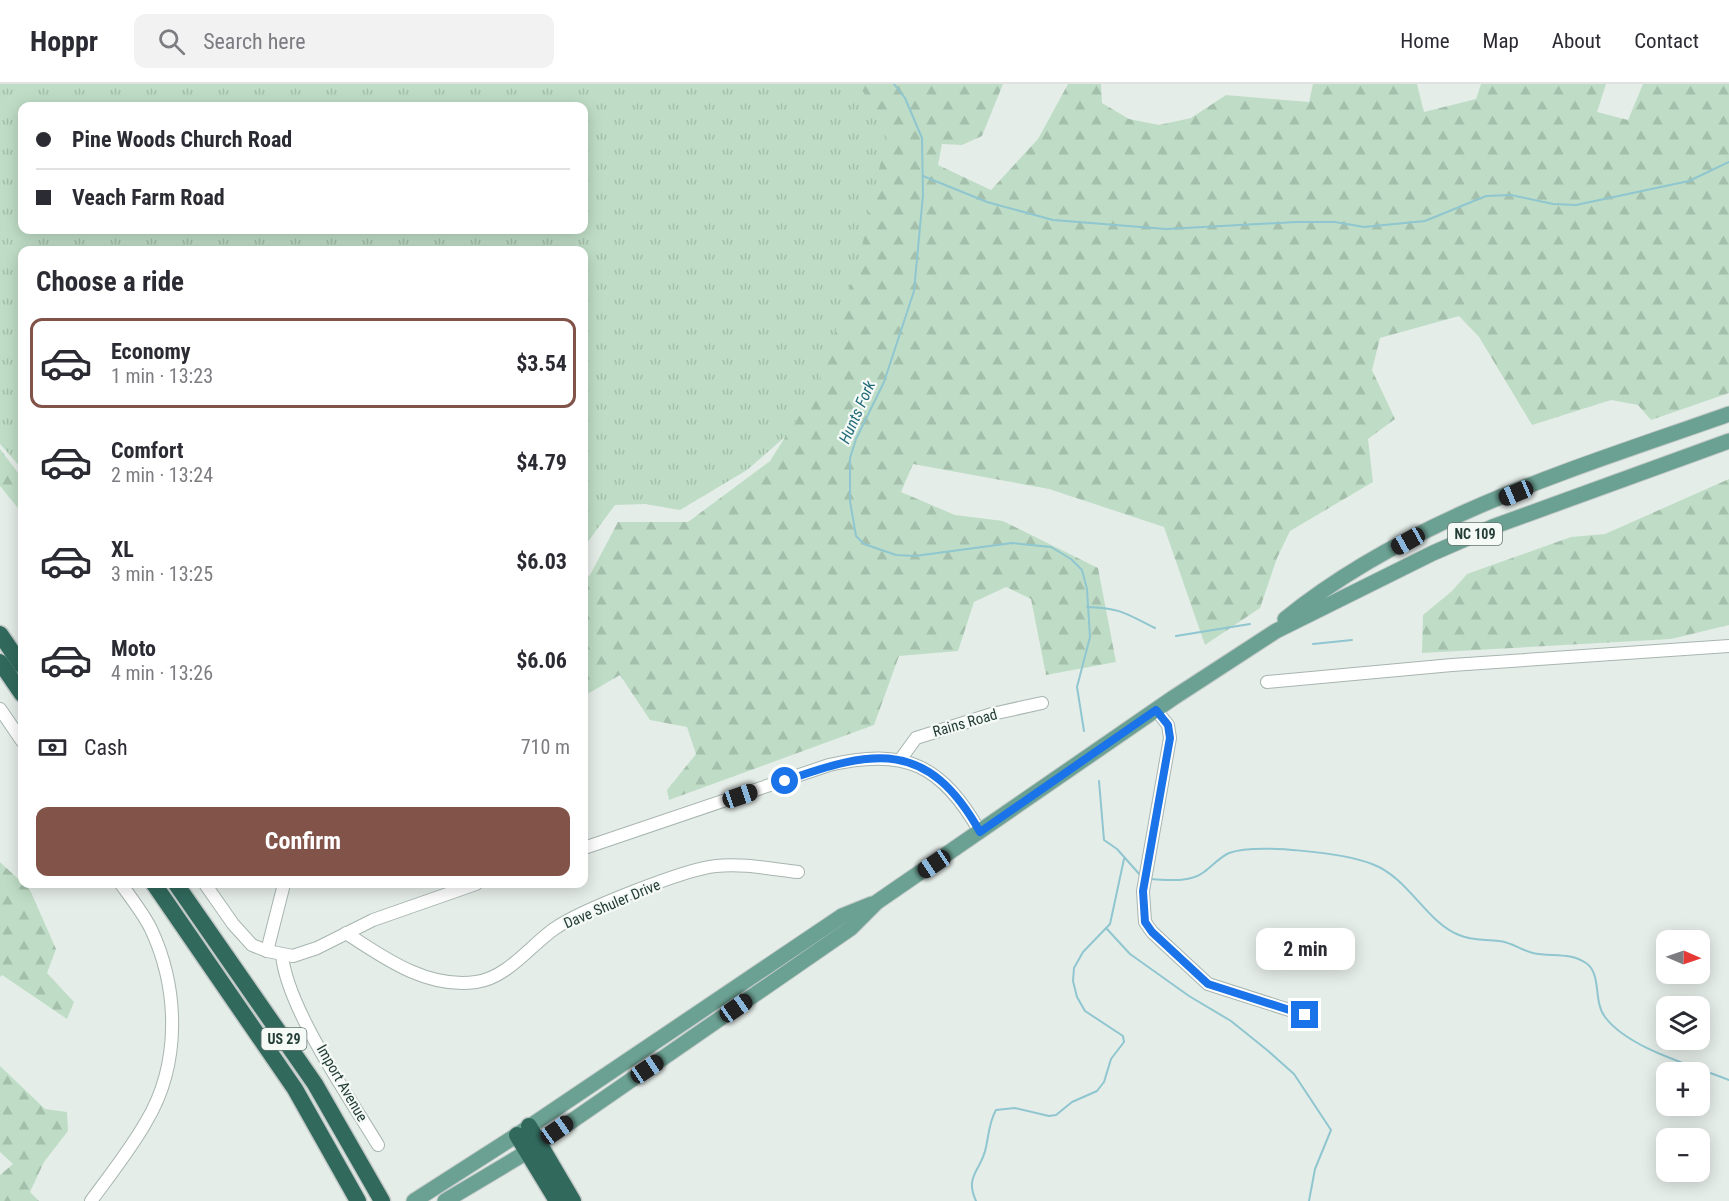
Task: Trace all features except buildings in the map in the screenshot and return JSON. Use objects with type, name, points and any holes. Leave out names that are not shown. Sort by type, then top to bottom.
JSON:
[{"type":"highway","points":[[0,634],[18,660]]},
{"type":"highway","points":[[0,662],[18,688]]},
{"type":"highway","name":"US 29","points":[[157,888],[295,1089],[358,1201]]},
{"type":"highway","name":"US 29","points":[[179,888],[315,1084],[382,1201]]},
{"type":"highway","points":[[523,1131],[573,1201]]},
{"type":"highway","points":[[533,1147],[557,1201]]},
{"type":"main road","name":"NC 109","points":[[1276,631],[1286,619],[1325,588],[1429,530],[1560,474],[1729,414]]},
{"type":"main road","name":"NC 109","points":[[445,1201],[533,1147],[851,928],[878,902],[1156,710],[1276,631],[1433,553],[1495,526],[1729,441]]},
{"type":"main road","name":"NC 109","points":[[414,1201],[523,1131],[842,916],[878,902]]},
{"type":"street","points":[[1267,682],[1452,665],[1729,646]]},
{"type":"street","name":"Rains Road","points":[[900,760],[916,738],[992,714],[1042,703]]},
{"type":"street","points":[[0,709],[18,735]]},
{"type":"street","points":[[1156,710],[1168,725],[1170,738],[1143,891],[1145,922],[1152,932],[1208,984],[1305,1015]]},
{"type":"street","points":[[588,847],[829,765],[867,757],[900,760],[929,772],[947,784],[963,802],[980,832]]},
{"type":"street","name":"Dave Shuler Drive","points":[[346,933],[411,972],[436,979],[476,982],[497,974],[569,920],[686,874],[713,866],[731,865],[798,872]]},
{"type":"street","points":[[91,1201],[147,1122],[166,1071],[172,1030],[171,991],[158,947],[145,918],[124,888]]},
{"type":"street","points":[[208,888],[246,940],[267,951],[282,955],[303,954],[346,933],[465,888]]},
{"type":"street","points":[[267,951],[283,888]]},
{"type":"street","name":"Import Avenue","points":[[282,955],[287,981],[298,1006],[378,1145]]},
{"type":"green space","points":[[0,84],[866,84],[893,124],[876,221],[810,415],[747,470],[680,510],[645,504],[615,505],[588,542],[588,246],[18,246],[18,464],[0,444]]},
{"type":"green space","points":[[858,84],[1003,84],[982,136],[962,145],[942,144],[938,165],[991,190],[1038,139],[1068,84],[1101,84],[1102,103],[1129,119],[1159,125],[1191,118],[1226,95],[1309,102],[1313,84],[1417,84],[1424,112],[1476,99],[1481,84],[1606,84],[1597,112],[1628,120],[1643,84],[1729,84],[1729,393],[1651,420],[1638,405],[1611,400],[1532,425],[1479,337],[1459,316],[1380,338],[1372,370],[1395,419],[1368,439],[1373,482],[1290,531],[1277,558],[1260,608],[1205,645],[1164,527],[1049,489],[913,464],[901,492],[955,515],[1003,521],[1098,568],[1116,662],[1046,675],[1031,599],[1006,587],[974,602],[958,651],[899,656],[874,725],[669,800],[667,790],[696,754],[687,727],[650,720],[620,675],[588,694],[588,576],[618,522],[688,522],[770,461],[818,385],[860,255],[886,138],[879,116]]},
{"type":"green space","points":[[0,449],[18,473],[18,508],[0,486]]},
{"type":"green space","points":[[1729,479],[1729,625],[1671,639],[1422,653],[1423,615],[1452,591],[1467,574],[1571,537],[1605,534]]},
{"type":"green space","points":[[0,862],[18,879],[18,888],[30,890],[56,949],[47,973],[74,1002],[67,1019],[2,975],[0,977]]},
{"type":"green space","points":[[0,1066],[45,1109],[67,1112],[68,1131],[44,1162],[30,1192],[39,1201],[0,1201],[0,1175],[13,1164],[0,1152]]},
{"type":"waterway","name":"Hunts Fork","points":[[894,84],[905,98],[922,138],[923,195],[914,291],[884,382],[856,439],[850,458],[850,501],[856,536],[864,544],[896,555],[915,556],[1012,543],[1051,547],[1071,559],[1082,570],[1087,589],[1090,637],[1077,687],[1084,731]]},
{"type":"waterway","points":[[923,176],[987,202],[1053,220],[1166,229],[1296,222],[1335,222],[1364,227],[1425,221],[1486,196],[1511,195],[1553,204],[1576,205],[1689,181],[1729,162]]},
{"type":"waterway","points":[[1087,607],[1116,610],[1155,628]]},
{"type":"waterway","points":[[1176,636],[1250,624]]},
{"type":"waterway","points":[[1313,644],[1352,640]]},
{"type":"waterway","name":"Hunts Fork","points":[[1099,781],[1104,840],[1117,849],[1141,876]]},
{"type":"waterway","points":[[1151,879],[1192,878],[1229,853],[1242,850],[1279,849],[1322,853],[1372,864],[1385,870],[1407,889],[1437,921],[1459,935],[1503,942],[1533,953],[1574,957],[1586,963],[1594,974],[1601,1011],[1616,1028],[1629,1038],[1662,1055],[1729,1080]]},
{"type":"waterway","name":"Hunts Fork","points":[[976,1201],[972,1185],[973,1179],[984,1155],[996,1110],[1015,1108],[1049,1116],[1056,1115],[1072,1102],[1097,1091],[1104,1082],[1111,1059],[1124,1042],[1123,1036],[1085,1011],[1077,997],[1073,981],[1074,968],[1083,952],[1110,924],[1124,859]]},
{"type":"waterway","points":[[1106,928],[1130,954],[1189,996],[1231,1021],[1294,1074],[1331,1130],[1315,1169],[1309,1201]]},
{"type":"route","points":[[785,781],[829,765],[867,757],[900,760],[929,772],[947,784],[963,802],[980,832],[1156,710],[1168,725],[1170,738],[1143,891],[1145,922],[1152,932],[1208,984],[1305,1015]]}]
